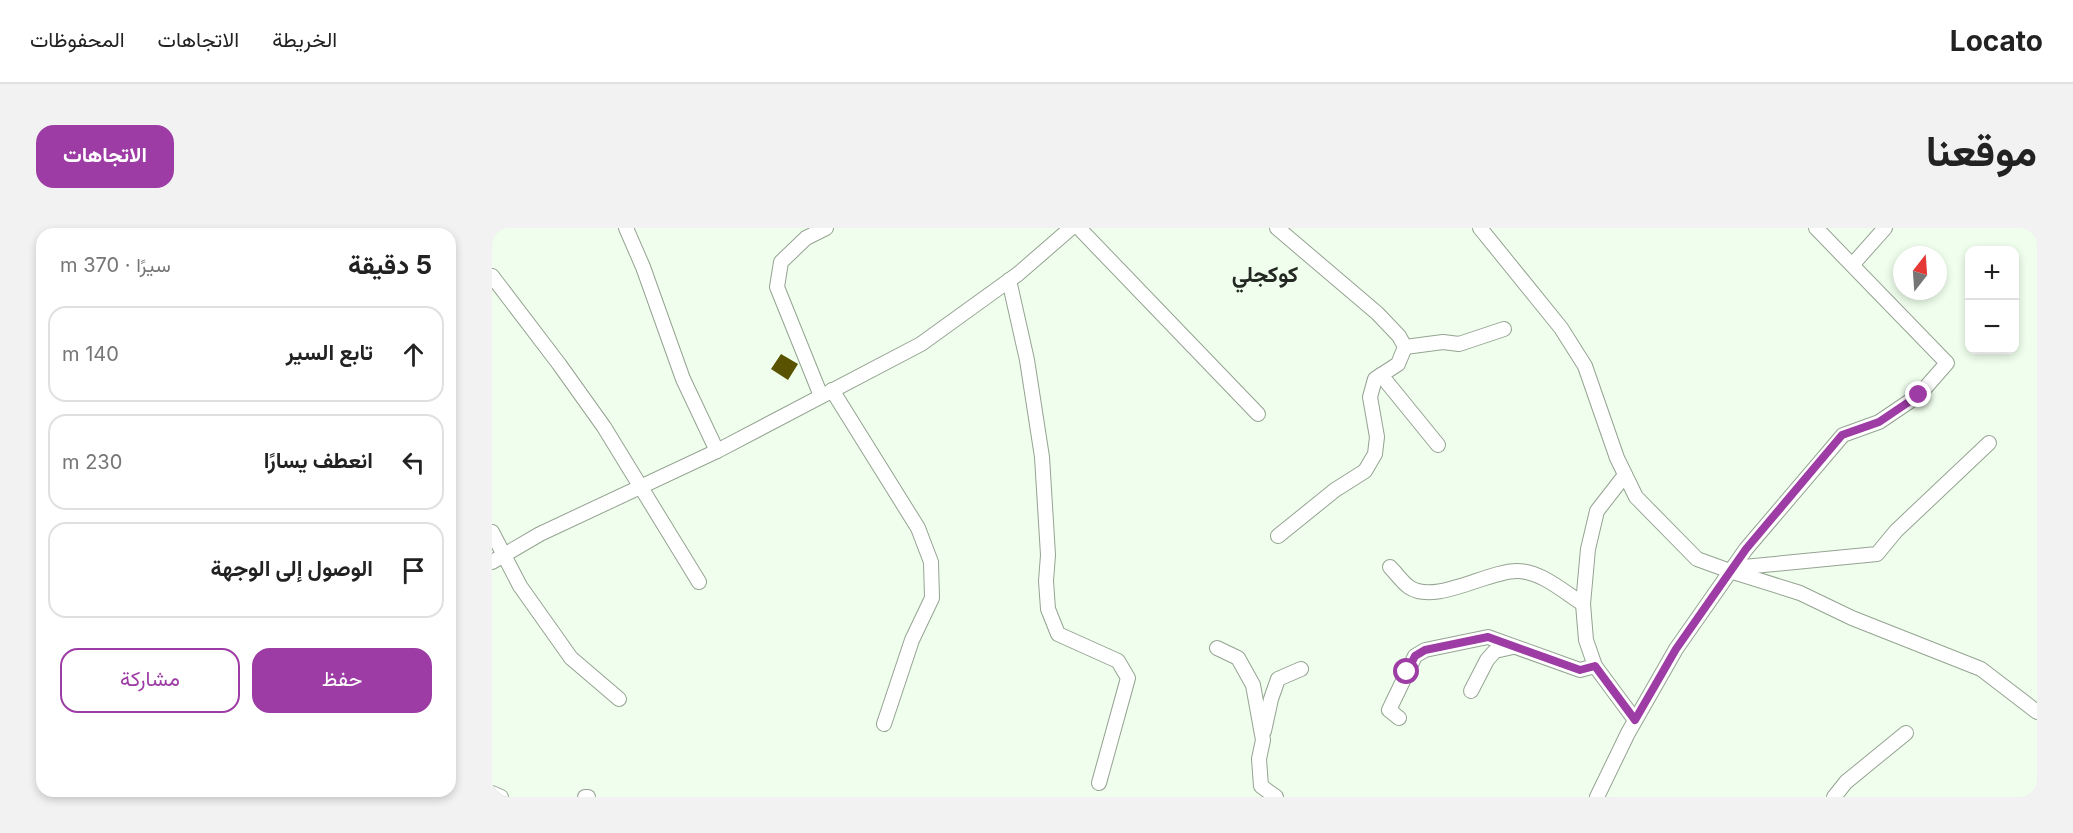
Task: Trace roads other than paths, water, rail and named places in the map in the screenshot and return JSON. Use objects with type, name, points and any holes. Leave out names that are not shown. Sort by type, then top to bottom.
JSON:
[{"type":"street","points":[[626,228],[643,267],[683,379],[717,451]]},
{"type":"street","points":[[826,228],[806,238],[781,262],[777,287],[826,393],[918,528],[931,562],[932,598],[912,640],[884,724]]},
{"type":"street","points":[[492,561],[540,534],[717,451],[921,344],[1009,280],[1071,228]]},
{"type":"street","points":[[1079,228],[1258,414]]},
{"type":"street","points":[[1277,228],[1377,313],[1399,336],[1405,347]]},
{"type":"street","points":[[1480,228],[1561,328],[1585,366],[1617,458],[1636,497],[1697,559],[1800,593],[1852,618],[1981,669],[2037,712]]},
{"type":"street","points":[[1597,797],[1635,720],[1676,649],[1746,549],[1842,435],[1879,422],[1919,395],[1947,363],[1816,228]]},
{"type":"street","points":[[1853,264],[1885,228]]},
{"type":"street","points":[[492,276],[560,364],[604,427],[699,582]]},
{"type":"street","points":[[1009,280],[1027,360],[1042,457],[1048,555],[1046,581],[1048,609],[1058,634],[1118,661],[1128,678],[1099,783]]},
{"type":"street","points":[[1405,347],[1443,342],[1459,344],[1504,329]]},
{"type":"street","points":[[1278,536],[1335,490],[1365,471],[1375,454],[1377,437],[1370,397],[1375,379],[1398,364],[1405,347]]},
{"type":"street","points":[[1382,375],[1438,446]]},
{"type":"street","points":[[1731,570],[1877,554],[1896,531],[1989,442]]},
{"type":"street","points":[[1625,474],[1597,511],[1588,549],[1583,604],[1586,640],[1595,666],[1635,720]]},
{"type":"street","points":[[492,531],[520,586],[571,658],[619,699]]},
{"type":"street","points":[[1390,567],[1409,587],[1423,594],[1453,588],[1489,576],[1518,571],[1536,574],[1583,604]]},
{"type":"street","points":[[1399,718],[1389,710],[1415,656],[1425,650],[1488,637],[1580,670],[1595,666]]},
{"type":"street","points":[[1471,691],[1487,660],[1495,651],[1513,647]]},
{"type":"street","points":[[1217,648],[1238,658],[1253,685],[1263,740]]},
{"type":"street","points":[[1276,797],[1261,786],[1259,759],[1271,699],[1278,679],[1301,669]]},
{"type":"street","points":[[1833,797],[1846,782],[1906,733]]},
{"type":"street","points":[[492,793],[501,797]]},
{"type":"district","name":"كوكجلي","points":[[1265,274]]}]
